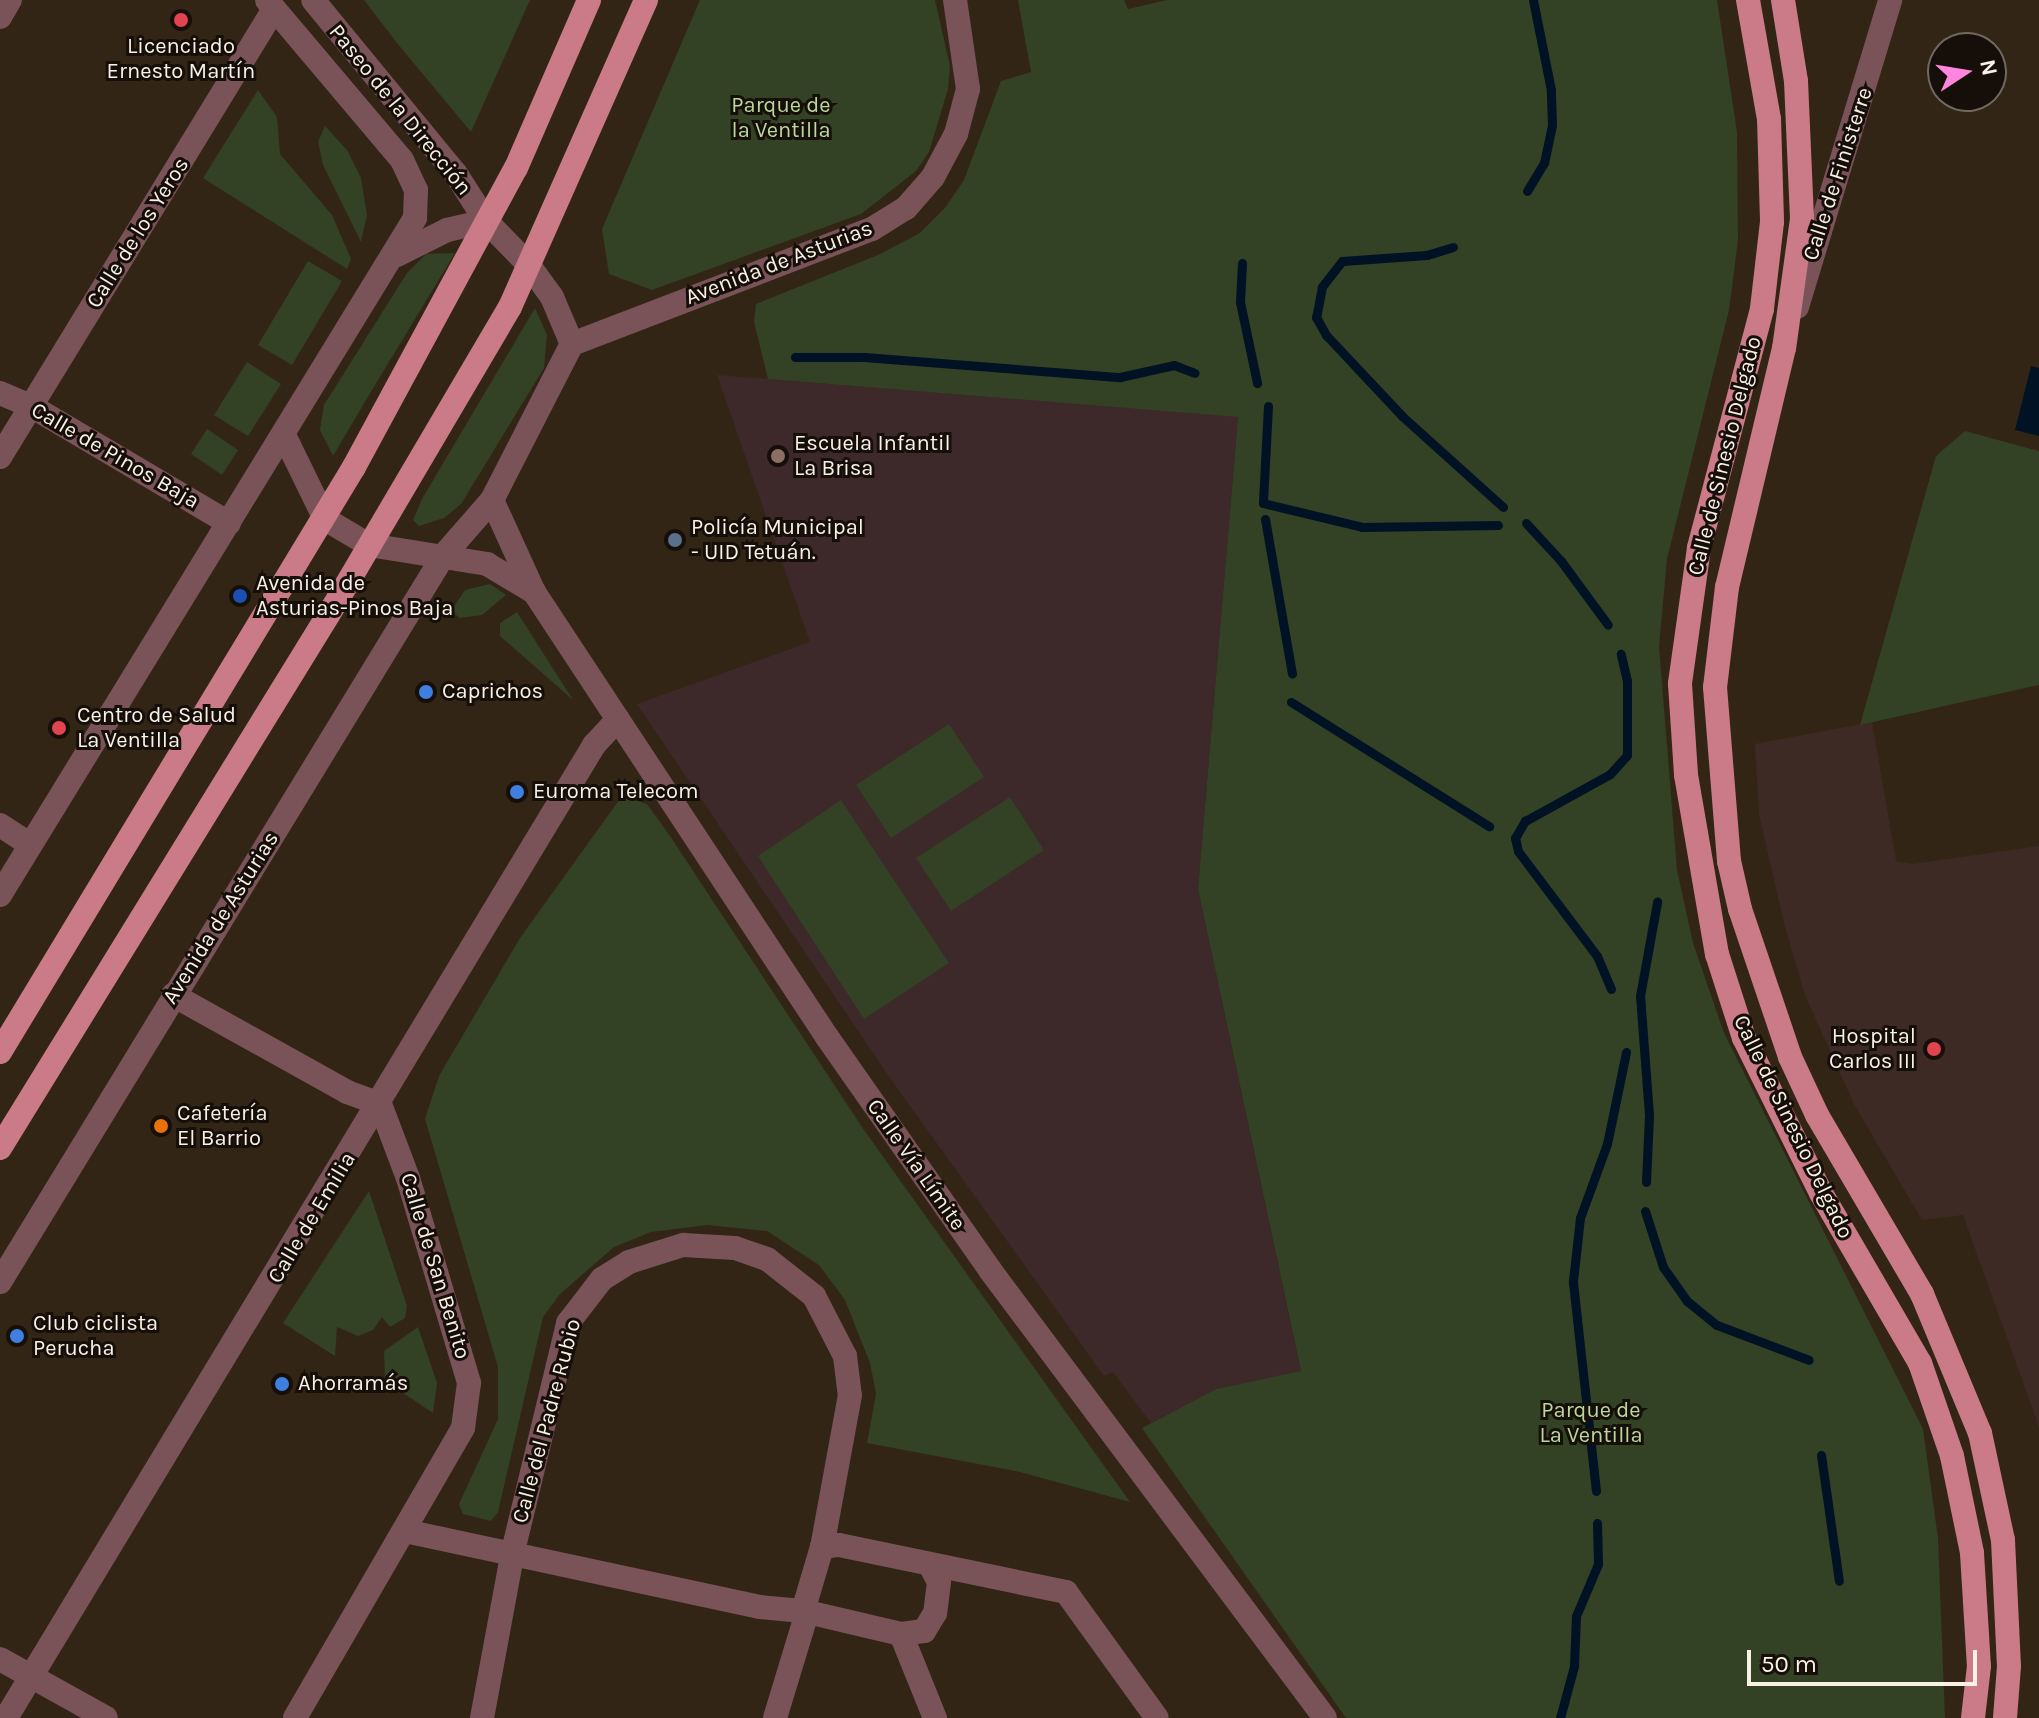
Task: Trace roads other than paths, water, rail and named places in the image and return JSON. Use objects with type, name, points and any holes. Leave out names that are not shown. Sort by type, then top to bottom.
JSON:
[{"type":"main road","points":[[0,1052],[325,519],[516,168],[589,0]]},
{"type":"main road","points":[[0,1148],[369,545],[510,307],[646,0]]},
{"type":"main road","name":"Calle de Sinesio Delgado","points":[[1748,0],[1769,119],[1772,222],[1762,309],[1699,548],[1680,684],[1686,775],[1717,954],[1744,1038],[1821,1193],[1920,1363],[1952,1456],[1972,1553],[1979,1666],[1973,1718]]},
{"type":"main road","name":"Calle de Sinesio Delgado","points":[[1783,0],[1797,93],[1802,219],[1784,348],[1727,587],[1715,687],[1718,771],[1731,876],[1790,1057],[1817,1115],[1922,1294],[1980,1433],[2003,1540],[2009,1666],[2005,1718]]},
{"type":"street","points":[[0,17],[10,0]]},
{"type":"street","name":"Paseo de la Dirección","points":[[313,0],[456,174],[486,221]]},
{"type":"street","name":"Avenida de Asturias","points":[[0,1282],[444,555],[492,500],[572,344],[872,229],[906,208],[933,177],[956,134],[968,89],[955,0]]},
{"type":"street","name":"Calle de Finisterre","points":[[1784,348],[1890,0]]},
{"type":"street","name":"Paseo de la Dirección","points":[[271,4],[409,171],[416,190],[415,218],[397,255]]},
{"type":"street","name":"Calle de los Yeros","points":[[0,457],[271,4]]},
{"type":"street","points":[[0,895],[397,255],[447,230],[486,221],[529,265],[552,297],[572,344]]},
{"type":"street","name":"Calle de Pinos Baja","points":[[0,393],[31,406],[229,523]]},
{"type":"street","points":[[284,435],[325,519],[369,545],[444,555]]},
{"type":"street","name":"Calle Vía Límite","points":[[492,500],[534,592],[909,1156],[1325,1718]]},
{"type":"street","name":"Calle Vía Límite","points":[[444,555],[487,564],[534,592]]},
{"type":"street","name":"Calle de Emilia","points":[[6,1718],[380,1104],[594,745],[618,719]]},
{"type":"street","points":[[0,825],[29,844]]},
{"type":"street","points":[[173,995],[347,1092],[380,1104]]},
{"type":"street","name":"Calle de San Benito","points":[[295,1718],[463,1428],[469,1383],[408,1178],[380,1104]]},
{"type":"street","name":"Calle del Padre Rubio","points":[[482,1718],[513,1551],[568,1323],[602,1279],[645,1255],[683,1245],[735,1248],[767,1259],[804,1285],[824,1310],[845,1356],[849,1416],[822,1547],[775,1718]]},
{"type":"street","name":"Calle del Padre Rubio","points":[[405,1531],[901,1634]]},
{"type":"street","points":[[822,1547],[858,1546],[930,1565],[1066,1592],[1157,1718]]},
{"type":"street","points":[[930,1565],[939,1582],[935,1613],[924,1631],[901,1634],[935,1718]]},
{"type":"street","points":[[0,1659],[106,1718]]},
{"type":"water","points":[[2031,366],[2039,368],[2039,436],[2015,430]]},
{"type":"waterway","points":[[1527,191],[1544,163],[1552,125],[1551,90],[1533,0]]},
{"type":"waterway","points":[[1453,247],[1427,255],[1342,261],[1322,287],[1316,317],[1326,335],[1402,416],[1503,507]]},
{"type":"waterway","points":[[1242,263],[1240,302],[1257,383]]},
{"type":"waterway","points":[[795,357],[864,357],[1120,377],[1174,365],[1195,373]]},
{"type":"waterway","points":[[1268,406],[1263,503],[1362,527],[1498,525]]},
{"type":"waterway","points":[[1265,519],[1292,674]]},
{"type":"waterway","points":[[1526,523],[1561,561],[1608,625]]},
{"type":"waterway","points":[[1611,989],[1597,956],[1518,851],[1515,838],[1525,821],[1610,774],[1627,755],[1627,681],[1621,654]]},
{"type":"waterway","points":[[1291,702],[1489,826]]},
{"type":"waterway","points":[[1646,1182],[1649,1115],[1640,996],[1657,902]]},
{"type":"waterway","points":[[1596,1491],[1573,1281],[1580,1218],[1607,1144],[1626,1052]]},
{"type":"waterway","points":[[1645,1211],[1663,1267],[1687,1301],[1717,1325],[1809,1360]]},
{"type":"waterway","points":[[1821,1455],[1839,1581]]},
{"type":"waterway","points":[[1560,1718],[1574,1666],[1576,1616],[1598,1564],[1597,1523]]},
{"type":"place","name":"Licenciado Ernesto Martín","points":[[181,20]]},
{"type":"place","name":"Escuela Infantil La Brisa","points":[[778,456]]},
{"type":"place","name":"Policía Municipal - UID Tetuán.","points":[[675,540]]},
{"type":"place","name":"Avenida de Asturias-Pinos Baja","points":[[240,596]]},
{"type":"place","name":"Caprichos","points":[[426,692]]},
{"type":"place","name":"Centro de Salud La Ventilla","points":[[59,728]]},
{"type":"place","name":"Euroma Telecom","points":[[517,792]]},
{"type":"place","name":"Hospital Carlos III","points":[[1934,1049]]},
{"type":"place","name":"Cafetería El Barrio","points":[[161,1126]]},
{"type":"place","name":"Club ciclista Perucha","points":[[17,1336]]},
{"type":"place","name":"Ahorramás","points":[[282,1384]]},
{"type":"park label","name":"Parque de la Ventilla","points":[[781,118]]},
{"type":"park label","name":"Parque de La Ventilla","points":[[1591,1422]]}]
